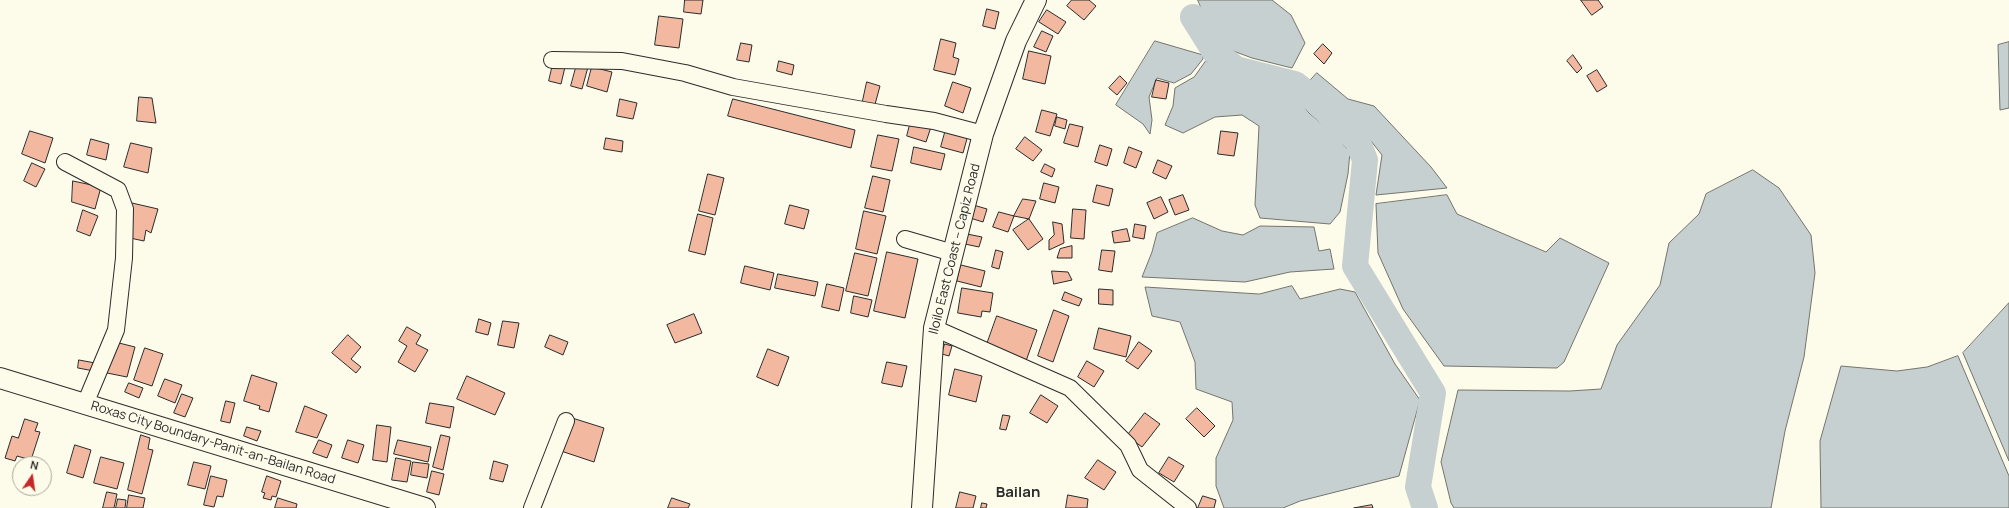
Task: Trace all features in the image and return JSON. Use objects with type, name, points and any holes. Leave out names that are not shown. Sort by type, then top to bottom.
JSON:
[{"type":"main road","name":"Iloilo East Coast – Capiz Road","points":[[922,508],[934,328],[983,134],[1016,41],[1036,0]]},
{"type":"main road","name":"Roxas City Boundary-Panit-an-Bailan Road","points":[[0,378],[425,508]]},
{"type":"street","points":[[552,60],[622,61],[685,72],[733,87],[934,121],[983,134]]},
{"type":"street","points":[[65,162],[118,190],[125,209],[124,258],[116,330],[85,404]]},
{"type":"street","points":[[905,239],[953,253]]},
{"type":"street","points":[[934,328],[1070,388],[1128,445],[1140,470],[1188,508]]},
{"type":"street","points":[[532,508],[566,421]]},
{"type":"shaded area","points":[[1198,0],[1272,0],[1291,15],[1305,43],[1292,68],[1252,58],[1228,49],[1210,28]]},
{"type":"shaded area","points":[[1155,41],[1203,55],[1203,59],[1191,74],[1174,83],[1157,78],[1149,97],[1152,120],[1150,134],[1143,124],[1116,105]]},
{"type":"shaded area","points":[[2009,42],[2009,108],[2000,110],[1998,45]]},
{"type":"shaded area","points":[[1206,61],[1240,80],[1293,93],[1309,113],[1333,133],[1350,152],[1348,174],[1340,212],[1330,224],[1260,218],[1255,205],[1259,126],[1242,115],[1215,117],[1183,133],[1165,125],[1173,106],[1175,88],[1194,77]]},
{"type":"shaded area","points":[[1317,73],[1348,99],[1374,106],[1431,167],[1447,188],[1376,195],[1382,155],[1359,126],[1330,104],[1309,82]]},
{"type":"shaded area","points":[[1753,170],[1779,188],[1811,235],[1815,273],[1804,357],[1785,431],[1771,508],[1454,508],[1451,503],[1441,462],[1458,390],[1570,391],[1601,389],[1617,345],[1660,285],[1669,243],[1699,214],[1706,194]]},
{"type":"shaded area","points":[[1447,195],[1457,214],[1546,252],[1560,238],[1609,263],[1564,362],[1557,368],[1444,366],[1403,309],[1378,253],[1376,204]]},
{"type":"shaded area","points":[[1193,218],[1222,231],[1243,235],[1260,226],[1314,227],[1319,251],[1330,249],[1334,269],[1290,272],[1245,282],[1142,277],[1152,252],[1157,233]]},
{"type":"shaded area","points":[[1292,286],[1300,299],[1340,289],[1355,292],[1395,364],[1420,400],[1399,476],[1300,501],[1283,508],[1224,508],[1216,486],[1216,458],[1233,420],[1232,402],[1196,389],[1195,362],[1180,322],[1152,316],[1145,287],[1259,294]]},
{"type":"shaded area","points":[[2009,303],[2009,461],[1963,353]]},
{"type":"shaded area","points":[[1958,356],[2009,476],[2009,508],[1821,508],[1820,441],[1841,366],[1897,371],[1927,367]]},
{"type":"building","points":[[685,0],[703,0],[701,14],[684,12]]},
{"type":"building","points":[[1072,0],[1089,0],[1096,6],[1084,20],[1067,6]]},
{"type":"building","points":[[1581,0],[1598,0],[1603,7],[1592,15]]},
{"type":"building","points":[[987,9],[999,12],[995,29],[983,26]]},
{"type":"building","points":[[1047,10],[1066,22],[1058,34],[1039,22]]},
{"type":"building","points":[[659,16],[683,19],[679,48],[655,45]]},
{"type":"building","points":[[1042,31],[1053,36],[1046,52],[1034,47]]},
{"type":"building","points":[[941,39],[956,43],[953,57],[959,59],[955,75],[934,70]]},
{"type":"building","points":[[741,43],[752,45],[749,62],[737,60]]},
{"type":"building","points":[[1323,44],[1332,53],[1324,64],[1314,54]]},
{"type":"building","points":[[1029,51],[1051,56],[1045,84],[1023,79]]},
{"type":"building","points":[[1573,55],[1582,68],[1577,73],[1567,61]]},
{"type":"building","points":[[779,61],[794,65],[792,75],[777,71]]},
{"type":"building","points":[[553,64],[565,67],[561,84],[549,81]]},
{"type":"building","points":[[577,64],[588,67],[582,89],[571,86]]},
{"type":"building","points":[[592,67],[612,72],[607,92],[587,86]]},
{"type":"building","points":[[1597,70],[1607,86],[1597,92],[1587,76]]},
{"type":"building","points":[[1120,76],[1127,83],[1117,95],[1109,88]]},
{"type":"building","points":[[1156,80],[1169,83],[1166,99],[1152,97]]},
{"type":"building","points":[[867,82],[880,86],[874,108],[862,105]]},
{"type":"building","points":[[953,82],[971,88],[963,113],[945,106]]},
{"type":"building","points":[[139,97],[152,98],[156,123],[137,121]]},
{"type":"building","points":[[620,99],[637,103],[633,119],[617,116]]},
{"type":"building","points":[[733,99],[855,130],[851,148],[728,116]]},
{"type":"building","points":[[1042,110],[1057,114],[1050,136],[1036,132]]},
{"type":"building","points":[[1057,117],[1067,120],[1065,129],[1055,126]]},
{"type":"building","points":[[911,121],[931,127],[926,142],[907,136]]},
{"type":"building","points":[[1070,124],[1083,127],[1078,147],[1064,143]]},
{"type":"building","points":[[946,129],[968,135],[963,153],[941,147]]},
{"type":"building","points":[[30,131],[53,138],[45,163],[22,154]]},
{"type":"building","points":[[1221,131],[1238,133],[1234,156],[1218,154]]},
{"type":"building","points":[[878,135],[899,139],[892,171],[871,167]]},
{"type":"building","points":[[1025,137],[1042,150],[1033,161],[1016,149]]},
{"type":"building","points":[[606,138],[623,141],[622,152],[604,149]]},
{"type":"building","points":[[91,139],[109,144],[106,160],[87,155]]},
{"type":"building","points":[[131,143],[152,148],[148,173],[124,167]]},
{"type":"building","points":[[1100,145],[1112,149],[1107,166],[1095,162]]},
{"type":"building","points":[[914,147],[945,154],[941,170],[911,163]]},
{"type":"building","points":[[1129,147],[1142,152],[1136,168],[1124,163]]},
{"type":"building","points":[[1158,160],[1172,166],[1166,179],[1153,173]]},
{"type":"building","points":[[32,163],[45,169],[36,187],[24,181]]},
{"type":"building","points":[[1045,164],[1055,169],[1052,177],[1041,172]]},
{"type":"building","points":[[708,174],[724,178],[715,215],[699,211]]},
{"type":"building","points":[[873,176],[890,180],[883,212],[865,208]]},
{"type":"building","points":[[73,181],[101,187],[95,209],[72,202]]},
{"type":"building","points":[[1044,183],[1059,187],[1055,203],[1040,199]]},
{"type":"building","points":[[1097,185],[1113,189],[1109,206],[1093,202]]},
{"type":"building","points":[[1183,195],[1189,210],[1175,215],[1169,200]]},
{"type":"building","points":[[1161,197],[1168,212],[1154,219],[1147,203]]},
{"type":"building","points":[[1023,199],[1036,201],[1029,219],[1014,216]]},
{"type":"building","points":[[132,203],[158,209],[151,233],[146,230],[144,241],[130,238],[126,224]]},
{"type":"building","points":[[970,204],[987,209],[983,222],[967,217]]},
{"type":"building","points":[[790,205],[809,210],[804,229],[785,224]]},
{"type":"building","points":[[1073,209],[1086,210],[1084,239],[1071,238]]},
{"type":"building","points":[[83,210],[98,216],[90,236],[77,231]]},
{"type":"building","points":[[864,211],[886,216],[877,254],[856,249]]},
{"type":"building","points":[[999,212],[1014,216],[1008,232],[993,227]]},
{"type":"building","points":[[698,214],[713,218],[705,255],[689,251]]},
{"type":"building","points":[[1029,219],[1043,239],[1028,250],[1013,230]]},
{"type":"building","points":[[1053,222],[1062,224],[1064,243],[1049,250],[1049,240],[1054,235]]},
{"type":"building","points":[[1135,224],[1146,226],[1144,239],[1133,237]]},
{"type":"building","points":[[1127,229],[1130,241],[1114,243],[1112,232]]},
{"type":"building","points":[[962,233],[982,237],[979,247],[960,243]]},
{"type":"building","points":[[1072,246],[1072,258],[1057,258],[1060,249]]},
{"type":"building","points":[[996,250],[1003,252],[999,269],[992,267]]},
{"type":"building","points":[[1102,250],[1115,251],[1112,272],[1099,270]]},
{"type":"building","points":[[887,252],[918,259],[905,318],[874,311]]},
{"type":"building","points":[[855,253],[877,258],[868,296],[846,291]]},
{"type":"building","points":[[961,265],[985,271],[981,287],[957,281]]},
{"type":"building","points":[[745,266],[774,273],[770,290],[741,283]]},
{"type":"building","points":[[1052,271],[1068,272],[1072,280],[1054,284]]},
{"type":"building","points":[[778,274],[818,282],[815,296],[775,288]]},
{"type":"building","points":[[827,284],[844,288],[839,311],[822,307]]},
{"type":"building","points":[[962,288],[993,293],[990,312],[982,311],[981,317],[958,313]]},
{"type":"building","points":[[1099,289],[1113,290],[1113,305],[1099,304]]},
{"type":"building","points":[[1065,292],[1082,299],[1079,306],[1062,300]]},
{"type":"building","points":[[854,296],[872,300],[868,317],[851,313]]},
{"type":"building","points":[[1054,310],[1069,316],[1053,362],[1038,356]]},
{"type":"building","points":[[694,314],[702,333],[675,343],[667,325]]},
{"type":"building","points":[[997,316],[1037,330],[1026,361],[986,347]]},
{"type":"building","points":[[479,319],[491,323],[488,335],[476,332]]},
{"type":"building","points":[[503,321],[519,323],[514,348],[498,345]]},
{"type":"building","points":[[407,327],[421,335],[416,344],[428,350],[415,372],[398,362],[407,346],[399,341]]},
{"type":"building","points":[[1099,328],[1131,336],[1126,357],[1094,349]]},
{"type":"building","points":[[348,335],[361,347],[351,359],[361,367],[356,373],[332,353]]},
{"type":"building","points":[[550,335],[568,342],[563,355],[545,347]]},
{"type":"building","points":[[115,342],[135,347],[127,377],[107,373]]},
{"type":"building","points":[[1139,342],[1152,351],[1138,369],[1126,361]]},
{"type":"building","points":[[945,344],[952,346],[949,356],[942,354]]},
{"type":"building","points":[[145,348],[163,354],[152,386],[134,380]]},
{"type":"building","points":[[768,349],[789,357],[778,386],[757,377]]},
{"type":"building","points":[[79,360],[95,363],[94,371],[78,368]]},
{"type":"building","points":[[1087,361],[1104,371],[1094,387],[1078,377]]},
{"type":"building","points":[[887,362],[907,366],[902,387],[882,383]]},
{"type":"building","points":[[955,369],[982,376],[976,402],[949,395]]},
{"type":"building","points":[[252,375],[277,383],[269,412],[259,409],[260,406],[244,401]]},
{"type":"building","points":[[467,376],[505,393],[495,415],[457,399]]},
{"type":"building","points":[[165,379],[182,385],[175,403],[158,396]]},
{"type":"building","points":[[129,383],[143,388],[139,398],[125,392]]},
{"type":"building","points":[[182,394],[193,398],[185,417],[174,413]]},
{"type":"building","points":[[1041,395],[1058,406],[1047,423],[1030,413]]},
{"type":"building","points":[[226,401],[235,403],[230,423],[221,421]]},
{"type":"building","points":[[430,403],[454,407],[450,428],[426,423]]},
{"type":"building","points":[[305,406],[327,415],[317,438],[296,432]]},
{"type":"building","points":[[1197,408],[1215,426],[1204,437],[1186,419]]},
{"type":"building","points":[[1145,413],[1160,424],[1142,447],[1127,436]]},
{"type":"building","points":[[1003,415],[1010,416],[1006,430],[1000,429]]},
{"type":"building","points":[[569,417],[604,428],[594,462],[558,450]]},
{"type":"building","points":[[25,419],[38,423],[35,431],[40,432],[32,456],[12,456],[12,460],[5,458],[12,436],[18,438]]},
{"type":"building","points":[[377,425],[391,427],[387,462],[373,460]]},
{"type":"building","points":[[247,427],[261,431],[257,441],[244,436]]},
{"type":"building","points":[[141,435],[150,438],[148,449],[153,450],[142,494],[128,490]]},
{"type":"building","points":[[441,435],[450,437],[443,470],[433,467]]},
{"type":"building","points":[[319,440],[332,445],[327,458],[313,453]]},
{"type":"building","points":[[348,440],[364,445],[358,463],[342,458]]},
{"type":"building","points":[[398,440],[431,447],[428,462],[394,454]]},
{"type":"building","points":[[75,445],[91,450],[83,478],[67,473]]},
{"type":"building","points":[[101,457],[124,463],[117,489],[94,483]]},
{"type":"building","points":[[1169,457],[1184,466],[1174,482],[1159,473]]},
{"type":"building","points":[[396,458],[411,461],[407,482],[392,480]]},
{"type":"building","points":[[1098,460],[1116,472],[1104,490],[1085,478]]},
{"type":"building","points":[[494,461],[508,465],[503,482],[490,479]]},
{"type":"building","points":[[194,462],[211,466],[205,489],[188,485]]},
{"type":"building","points":[[413,462],[429,464],[427,478],[411,475]]},
{"type":"building","points":[[432,471],[444,474],[439,495],[427,492]]},
{"type":"building","points":[[211,476],[227,480],[223,497],[217,496],[214,507],[204,505]]},
{"type":"building","points":[[267,476],[281,481],[276,497],[272,496],[271,500],[263,498],[265,493],[262,492]]},
{"type":"building","points":[[107,492],[117,494],[114,508],[103,508]]},
{"type":"building","points":[[960,492],[976,496],[973,508],[956,508]]},
{"type":"building","points":[[129,495],[145,498],[143,508],[127,508]]},
{"type":"building","points":[[1068,495],[1088,499],[1087,508],[1066,508]]},
{"type":"building","points":[[1203,496],[1216,500],[1214,508],[1198,508]]},
{"type":"building","points":[[278,498],[297,504],[296,508],[275,508]]},
{"type":"building","points":[[672,498],[690,504],[688,508],[668,508]]},
{"type":"building","points":[[118,499],[126,500],[125,508],[116,508]]},
{"type":"building","points":[[982,503],[987,504],[986,508],[981,508]]},
{"type":"building","points":[[1372,505],[1373,508],[1354,508]]},
{"type":"waterway","points":[[1193,17],[1215,52],[1236,69],[1295,84],[1315,100],[1357,140],[1365,160],[1355,266],[1433,393],[1418,487],[1425,508]]},
{"type":"district","name":"Bailan","points":[[1018,493]]}]
